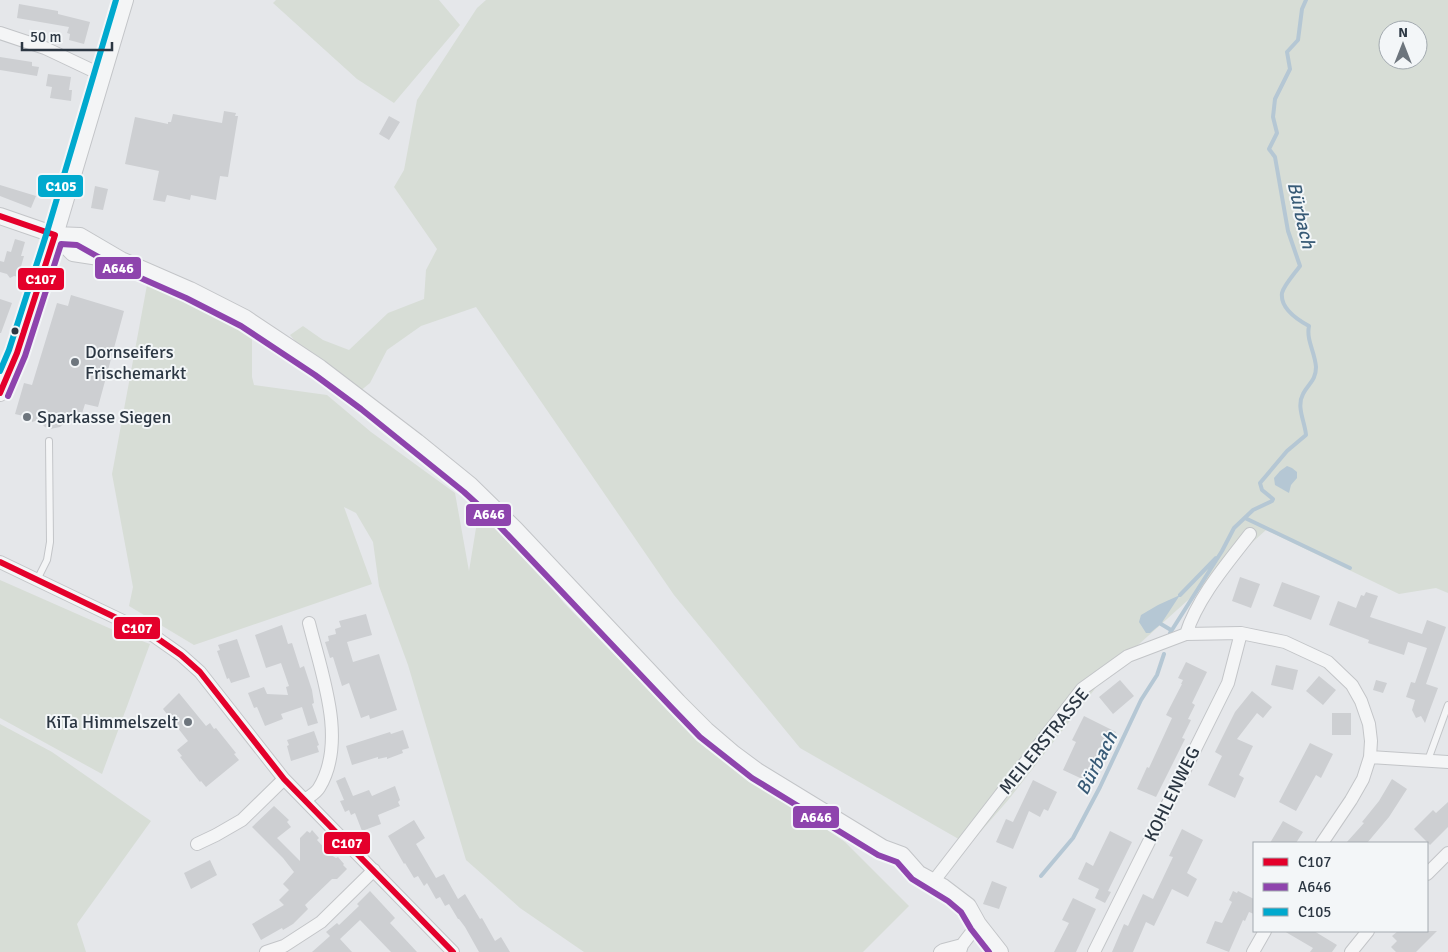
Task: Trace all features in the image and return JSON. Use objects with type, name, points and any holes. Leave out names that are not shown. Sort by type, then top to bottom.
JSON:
[{"type":"street","points":[[0,394],[17,353],[55,235],[125,0]]},
{"type":"street","points":[[0,33],[45,48],[102,74]]},
{"type":"street","points":[[0,216],[55,235],[73,253],[121,260],[190,290],[246,318],[320,368],[470,485],[713,736],[734,754],[780,786],[882,848],[897,864],[918,872],[933,882],[949,903],[978,924],[1000,952]]},
{"type":"street","points":[[1186,634],[1191,618],[1219,575],[1250,534]]},
{"type":"street","points":[[0,562],[154,636],[181,655],[200,672],[284,780],[453,952]]},
{"type":"street","points":[[305,800],[319,789],[328,768],[332,751],[328,704],[309,623]]},
{"type":"street","name":"MEILERSTRASSE","points":[[933,882],[1082,689],[1128,656],[1186,634],[1241,633],[1285,642],[1328,662],[1352,685],[1361,701],[1369,724],[1370,757],[1363,780],[1323,842]]},
{"type":"street","name":"KOHLENWEG","points":[[1094,952],[1228,683],[1241,633]]},
{"type":"street","points":[[1370,757],[1448,762]]},
{"type":"street","points":[[196,844],[242,820],[284,780]]},
{"type":"street","points":[[1428,873],[1448,853]]},
{"type":"street","points":[[266,952],[284,946],[321,922],[374,870]]},
{"type":"street","points":[[940,952],[961,948],[978,924]]},
{"type":"street","points":[[1253,952],[1264,932]]},
{"type":"street","points":[[1351,952],[1367,932]]},
{"type":"lane","points":[[37,580],[47,560],[50,542],[48,440]]},
{"type":"lane","points":[[1428,760],[1448,705]]},
{"type":"shaded area","points":[[276,0],[439,0],[460,25],[394,103],[357,79],[273,3]]},
{"type":"shaded area","points":[[486,0],[1448,0],[1448,593],[1436,588],[1399,594],[1266,530],[1108,672],[1009,799],[969,845],[800,748],[674,595],[476,307],[421,326],[387,350],[370,383],[359,392],[310,359],[290,335],[303,326],[323,340],[349,350],[388,313],[424,299],[426,270],[437,249],[394,187],[404,170],[417,100],[477,8]]},
{"type":"shaded area","points":[[147,285],[207,307],[252,333],[252,377],[254,385],[327,395],[371,432],[455,493],[469,571],[477,522],[490,511],[564,603],[706,748],[845,842],[909,906],[863,952],[584,952],[520,908],[466,860],[408,665],[379,586],[373,542],[356,513],[344,507],[372,584],[194,645],[129,606],[133,587],[112,474]]},
{"type":"shaded area","points":[[0,580],[118,632],[150,644],[102,774],[0,718]]},
{"type":"shaded area","points":[[0,724],[52,752],[151,821],[77,924],[86,952],[0,952]]},
{"type":"water","points":[[1287,466],[1297,472],[1297,478],[1291,485],[1289,493],[1275,485],[1274,478]]},
{"type":"water","points":[[1180,595],[1161,624],[1150,633],[1146,633],[1139,622],[1141,615]]},
{"type":"building","points":[[19,4],[58,11],[58,14],[90,22],[84,44],[69,40],[70,34],[67,33],[69,27],[17,18]]},
{"type":"building","points":[[0,57],[32,62],[32,66],[39,67],[37,76],[0,70]]},
{"type":"building","points":[[48,74],[71,77],[69,90],[72,90],[71,101],[50,98],[52,87],[46,86]]},
{"type":"building","points":[[224,111],[236,113],[235,116],[238,116],[228,177],[220,176],[216,200],[191,195],[190,200],[167,195],[165,202],[153,200],[159,171],[125,164],[135,117],[168,124],[168,122],[171,122],[173,114],[222,123]]},
{"type":"building","points":[[389,116],[400,122],[389,140],[379,134]]},
{"type":"building","points":[[0,185],[36,196],[31,208],[0,196]]},
{"type":"building","points":[[95,186],[108,189],[103,210],[91,208]]},
{"type":"building","points":[[15,239],[25,242],[21,256],[24,256],[18,277],[10,278],[7,274],[0,272],[0,261],[4,262],[7,251],[11,252]]},
{"type":"building","name":"Dornseifers Frischemarkt","points":[[71,295],[124,311],[98,407],[85,404],[79,423],[68,420],[60,427],[50,429],[38,420],[32,422],[32,418],[15,414],[24,383],[32,385],[57,303],[68,306]]},
{"type":"building","points":[[0,299],[12,303],[1,333],[0,333]]},
{"type":"building","points":[[1240,577],[1260,584],[1251,608],[1232,601]]},
{"type":"building","points":[[1282,582],[1320,596],[1311,620],[1273,606]]},
{"type":"building","points":[[1366,592],[1378,596],[1370,617],[1422,634],[1427,620],[1446,627],[1426,684],[1438,688],[1425,723],[1421,716],[1416,718],[1412,710],[1415,700],[1406,697],[1411,682],[1415,683],[1427,648],[1408,642],[1404,655],[1368,643],[1369,640],[1329,625],[1338,601],[1356,608],[1361,595],[1364,596]]},
{"type":"building","points":[[366,614],[372,635],[347,642],[353,662],[379,654],[397,710],[370,719],[369,715],[361,718],[349,683],[342,686],[333,657],[330,658],[325,642],[329,641],[328,636],[336,634],[335,629],[341,627],[339,621]]},
{"type":"building","points":[[282,625],[288,644],[292,643],[300,668],[304,666],[312,690],[314,703],[312,704],[318,723],[308,726],[302,707],[281,714],[283,719],[265,726],[257,707],[254,708],[248,693],[264,687],[267,694],[288,695],[286,687],[289,686],[281,663],[266,668],[255,635]]},
{"type":"building","points":[[237,639],[250,677],[231,683],[229,678],[227,679],[217,651],[220,650],[218,645]]},
{"type":"building","points":[[1186,662],[1207,672],[1192,703],[1195,705],[1188,719],[1191,720],[1182,738],[1185,739],[1156,797],[1137,789],[1172,718],[1166,715],[1182,684],[1183,680],[1178,678]]},
{"type":"building","points":[[1276,665],[1298,670],[1293,690],[1271,685]]},
{"type":"building","points":[[1319,676],[1336,690],[1323,705],[1306,691]]},
{"type":"building","points":[[1120,680],[1134,696],[1113,714],[1099,697]]},
{"type":"building","points":[[1376,680],[1387,683],[1383,693],[1373,690]]},
{"type":"building","points":[[1252,691],[1272,707],[1263,718],[1257,713],[1237,739],[1253,746],[1239,775],[1244,778],[1235,798],[1208,785],[1222,756],[1215,752],[1235,712]]},
{"type":"building","points":[[179,693],[206,726],[210,723],[214,729],[216,728],[236,753],[234,754],[239,760],[206,787],[180,757],[182,756],[177,750],[188,741],[163,709]]},
{"type":"building","points":[[1332,713],[1351,713],[1351,735],[1332,735]]},
{"type":"building","points":[[1084,716],[1116,732],[1099,765],[1101,766],[1093,784],[1063,770],[1076,742],[1072,740]]},
{"type":"building","points":[[403,730],[409,748],[402,750],[403,753],[387,759],[387,757],[378,759],[378,757],[352,765],[346,746],[390,732],[391,734]]},
{"type":"building","points":[[314,731],[319,745],[317,746],[319,752],[291,761],[287,740]]},
{"type":"building","points":[[1310,743],[1333,754],[1321,778],[1316,775],[1296,811],[1279,802]]},
{"type":"building","points":[[345,777],[353,796],[369,790],[372,796],[395,786],[400,806],[378,815],[381,824],[362,831],[355,813],[351,815],[349,810],[345,812],[340,801],[344,800],[336,781]]},
{"type":"building","points":[[1392,779],[1407,789],[1389,817],[1368,842],[1347,842],[1364,823],[1362,822],[1379,801]]},
{"type":"building","points":[[1033,780],[1057,792],[1048,811],[1044,809],[1040,817],[1029,811],[1013,849],[996,842],[1006,819],[1013,822]]},
{"type":"building","points":[[1448,802],[1448,827],[1430,845],[1414,829],[1433,810],[1436,813]]},
{"type":"building","points":[[274,806],[289,820],[287,822],[291,827],[277,838],[300,861],[300,838],[307,831],[310,833],[312,830],[319,838],[317,840],[331,855],[336,858],[338,857],[347,869],[337,879],[332,879],[305,905],[308,909],[293,924],[261,940],[252,924],[284,905],[279,900],[289,890],[283,884],[294,872],[283,858],[252,827]]},
{"type":"building","points":[[414,820],[425,838],[416,844],[436,878],[444,874],[458,899],[465,894],[495,941],[501,937],[510,952],[479,952],[449,904],[445,906],[440,897],[436,899],[427,883],[424,886],[418,876],[414,878],[388,836]]},
{"type":"building","points":[[1283,821],[1303,832],[1297,842],[1271,842]]},
{"type":"building","points":[[1182,829],[1203,840],[1187,873],[1197,879],[1188,897],[1172,889],[1154,926],[1146,922],[1133,952],[1112,952],[1124,924],[1128,926],[1143,894],[1153,899],[1173,857],[1169,856]]},
{"type":"building","points":[[1110,831],[1132,842],[1108,891],[1111,892],[1105,903],[1095,898],[1099,889],[1078,879],[1086,862],[1093,866]]},
{"type":"building","points":[[210,860],[217,875],[191,889],[184,873]]},
{"type":"building","points":[[992,881],[1007,887],[999,909],[983,904]]},
{"type":"building","points":[[370,891],[395,918],[390,923],[417,952],[391,952],[360,920],[340,939],[352,952],[312,952],[330,936],[326,932],[337,923],[339,925],[359,906],[357,904]]},
{"type":"building","points":[[1233,891],[1237,893],[1238,891],[1253,898],[1253,914],[1249,912],[1245,921],[1243,920],[1229,952],[1206,943],[1215,921],[1222,923],[1232,902],[1229,900]]},
{"type":"building","points":[[1073,898],[1096,909],[1076,952],[1054,952],[1069,923],[1062,920]]},
{"type":"building","points":[[1437,931],[1416,952],[1396,952],[1391,947],[1397,941],[1392,936],[1397,932]]},
{"type":"building","points":[[1286,932],[1316,932],[1337,945],[1332,952],[1310,952],[1313,948]]},
{"type":"waterway","name":"Bürbach","points":[[1170,633],[1222,551],[1234,528],[1253,510],[1272,501],[1273,499],[1262,490],[1260,483],[1287,451],[1306,435],[1300,404],[1305,391],[1313,379],[1316,367],[1308,331],[1309,326],[1291,313],[1282,298],[1285,286],[1300,266],[1288,231],[1275,157],[1269,149],[1277,133],[1273,117],[1275,99],[1290,69],[1287,52],[1298,40],[1302,9],[1306,0]]},
{"type":"waterway","points":[[1245,518],[1350,568]]},
{"type":"waterway","points":[[1180,595],[1216,558]]},
{"type":"waterway","points":[[1161,624],[1171,630]]},
{"type":"waterway","name":"Bürbach","points":[[1041,876],[1073,838],[1100,787],[1141,700],[1157,675],[1164,654]]},
{"type":"transit line","name":"C105","points":[[0,371],[9,350],[47,232],[116,0]]},
{"type":"transit line","name":"C107","points":[[0,216],[55,235]]},
{"type":"transit line","name":"C107","points":[[0,393],[17,353],[55,235]]},
{"type":"transit line","name":"A646","points":[[8,396],[25,356],[61,244],[77,245],[118,268],[186,298],[241,326],[315,375],[361,409],[464,492],[486,512],[700,737],[752,778],[878,855],[897,862],[912,879],[948,901],[961,912],[971,929],[989,952]]},
{"type":"transit line","name":"C107","points":[[0,562],[154,636],[181,655],[200,672],[284,779],[453,952]]},
{"type":"place","name":"Dornseifers Frischemarkt","points":[[75,362]]},
{"type":"place","name":"Sparkasse Siegen","points":[[27,417]]},
{"type":"place","name":"KiTa Himmelszelt","points":[[188,722]]}]
